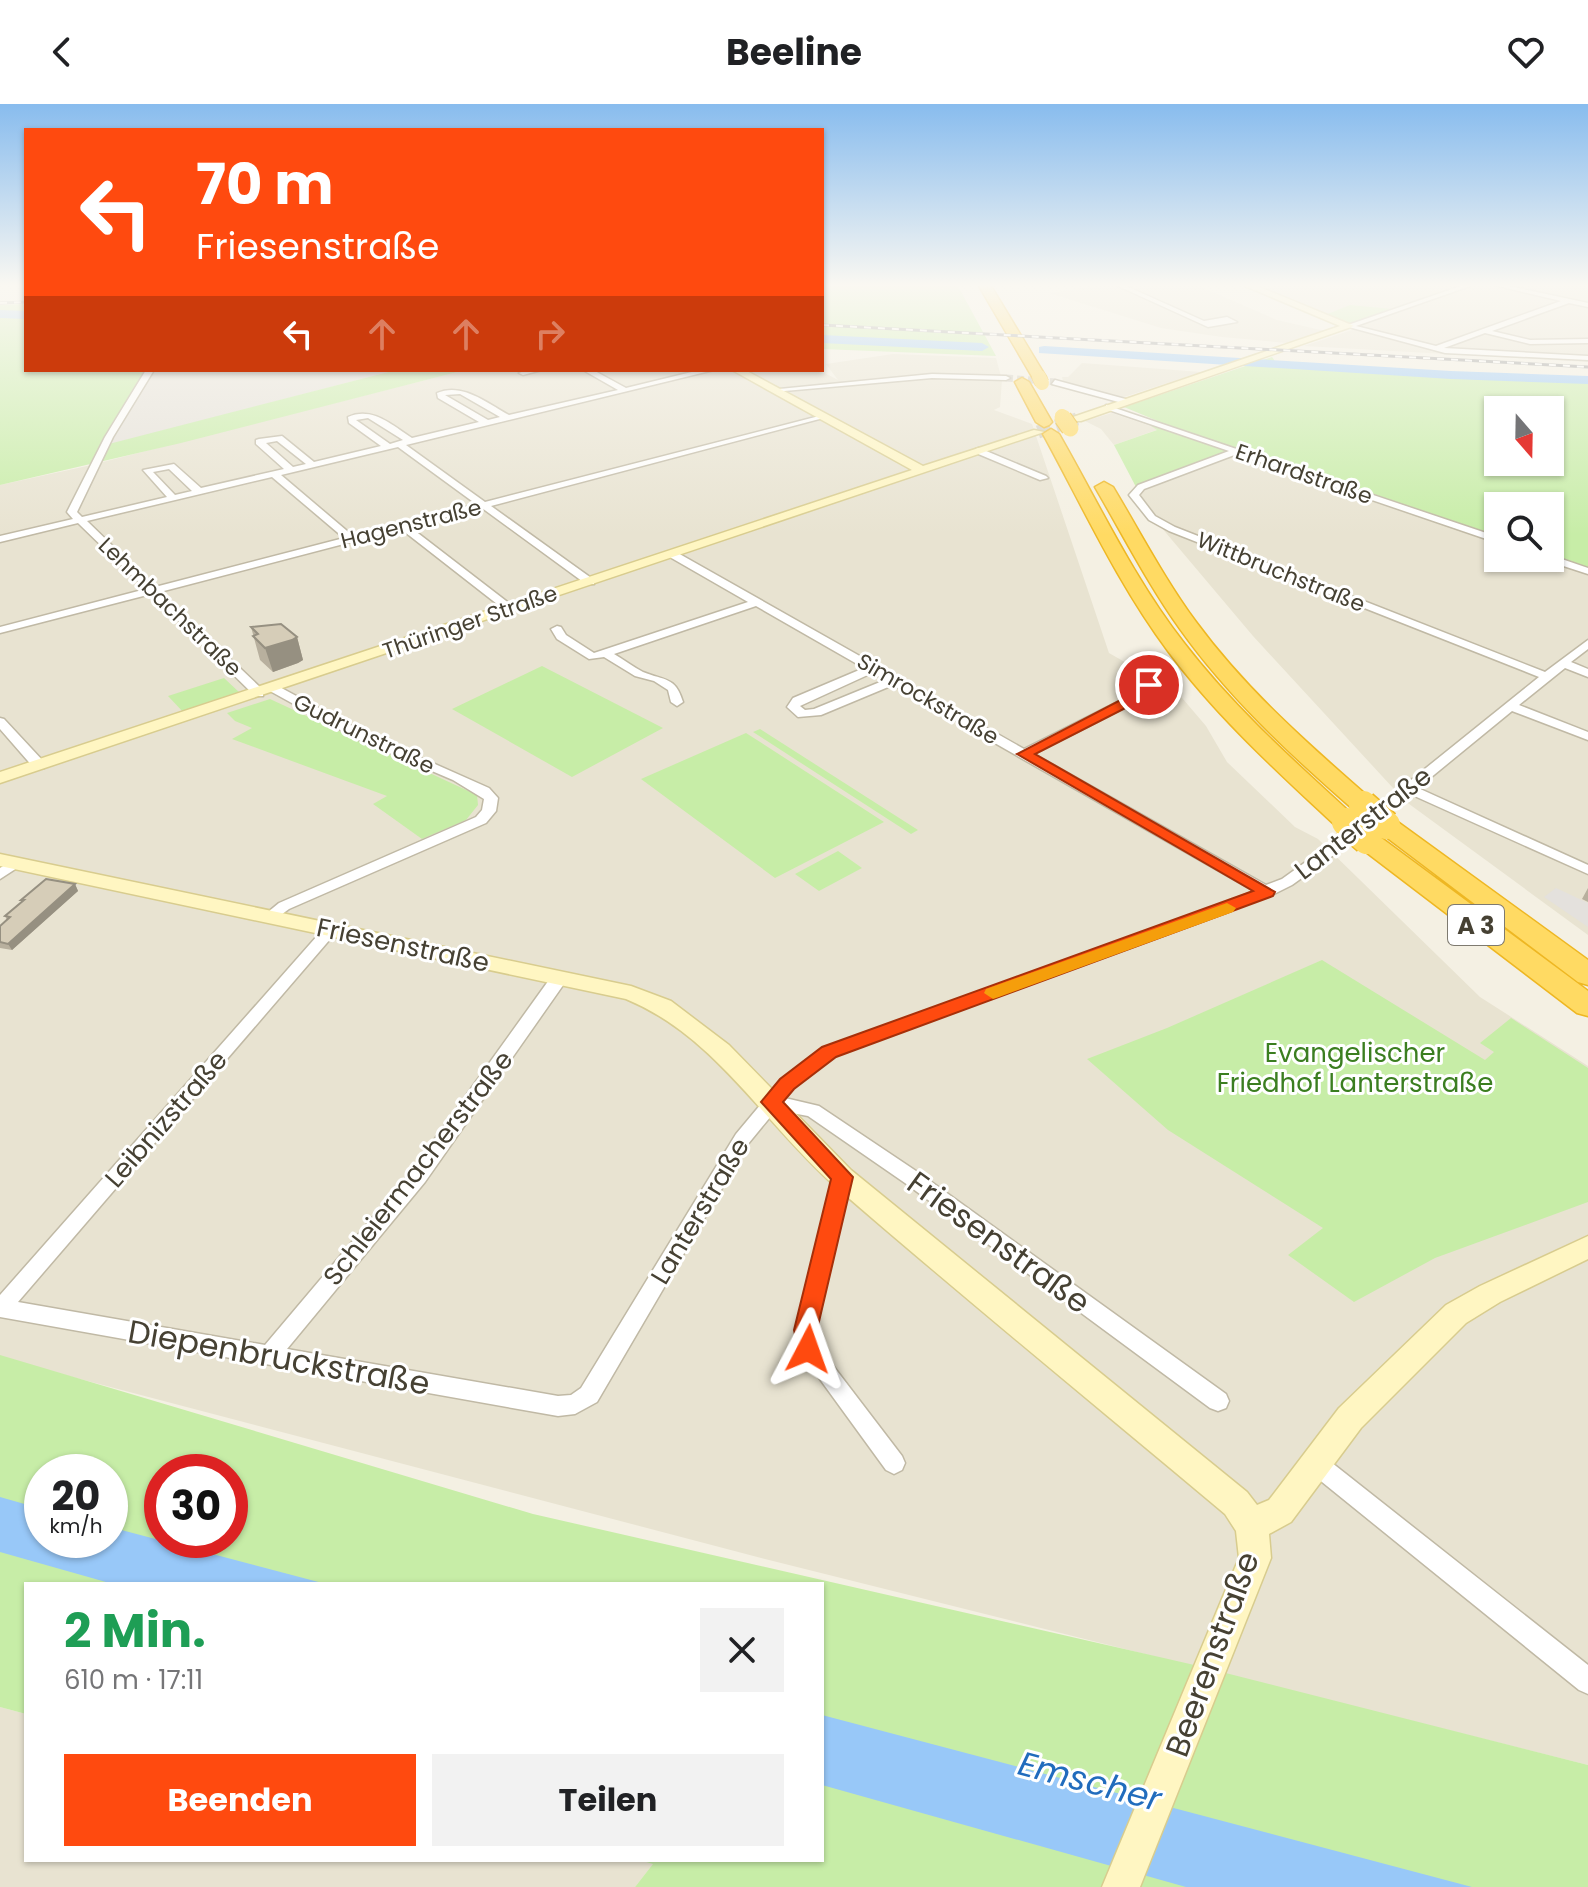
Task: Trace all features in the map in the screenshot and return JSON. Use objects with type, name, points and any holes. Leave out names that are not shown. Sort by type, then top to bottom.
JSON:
[{"type":"highway","name":"A 3","points":[[1031,369],[1053,408],[1140,594],[1175,646],[1263,745],[1366,823],[1588,975]]},
{"type":"highway","name":"A 3","points":[[1015,375],[1053,408]]},
{"type":"highway","name":"A 3","points":[[1366,823],[1487,933],[1588,1006]]},
{"type":"street","name":"Thüringer Straße","points":[[0,778],[979,451],[1053,408],[1109,407],[1223,369]]},
{"type":"street","points":[[80,520],[72,512],[74,502],[149,372]]},
{"type":"street","points":[[523,373],[528,372]]},
{"type":"street","points":[[591,372],[625,390]]},
{"type":"street","points":[[0,539],[702,372]]},
{"type":"street","points":[[741,372],[921,470]]},
{"type":"street","points":[[773,390],[932,376],[1015,375]]},
{"type":"street","points":[[486,423],[441,396],[441,393],[461,392],[507,418]]},
{"type":"street","points":[[1053,408],[1126,402]]},
{"type":"street","name":"Erhardstraße","points":[[1109,407],[1484,535]]},
{"type":"street","points":[[399,444],[370,415],[352,417],[352,421],[399,444],[590,582]]},
{"type":"street","name":"Hagenstraße","points":[[0,630],[823,417]]},
{"type":"street","points":[[291,470],[259,442],[279,438],[313,465]]},
{"type":"street","points":[[979,451],[1043,478]]},
{"type":"street","name":"Wittbruchstraße","points":[[1237,451],[1141,487],[1134,495],[1152,518],[1172,529],[1546,676]]},
{"type":"street","points":[[173,498],[146,472],[149,468],[171,466],[199,492]]},
{"type":"street","points":[[274,474],[351,539]]},
{"type":"street","name":"Lehmbachstraße","points":[[80,520],[152,591],[267,691]]},
{"type":"street","points":[[403,526],[510,609]]},
{"type":"street","name":"Simrockstraße","points":[[672,554],[1267,892]]},
{"type":"street","points":[[1564,563],[1588,571]]},
{"type":"street","points":[[599,655],[757,602]]},
{"type":"street","points":[[557,629],[561,637],[673,688],[677,702]]},
{"type":"street","name":"Lanterstraße","points":[[558,1406],[575,1404],[589,1395],[742,1139],[787,1084],[829,1052],[1267,892],[1304,871],[1588,643]]},
{"type":"street","points":[[1563,663],[1588,673]]},
{"type":"street","points":[[873,668],[797,701],[793,707],[802,714],[817,712],[894,680]]},
{"type":"street","points":[[1024,754],[1146,692],[1149,685]]},
{"type":"street","name":"Gudrunstraße","points":[[267,691],[457,778],[484,791],[491,798],[489,811],[481,820],[284,906],[269,917]]},
{"type":"street","points":[[1509,705],[1588,736]]},
{"type":"street","points":[[0,722],[39,765]]},
{"type":"street","points":[[1409,789],[1588,870]]},
{"type":"street","name":"Friesenstraße","points":[[5,866],[560,977],[631,993],[663,1006],[721,1051],[842,1177],[1236,1503],[1250,1522]]},
{"type":"street","name":"Leibnizstraße","points":[[0,1308],[330,930]]},
{"type":"street","name":"Schleiermacherstraße","points":[[270,1355],[418,1177],[560,977]]},
{"type":"street","name":"Friesenstraße","points":[[771,1102],[813,1111],[912,1178],[1218,1401]]},
{"type":"street","points":[[842,1177],[806,1340],[808,1349],[894,1463]]},
{"type":"street","name":"Beerenstraße","points":[[1121,1887],[1255,1558],[1257,1547],[1250,1522],[1270,1518],[1280,1511],[1350,1418],[1456,1314],[1490,1294],[1588,1247]]},
{"type":"street","name":"Diepenbruckstraße","points":[[0,1308],[558,1406]]},
{"type":"street","points":[[1314,1462],[1588,1681]]},
{"type":"shaded area","points":[[830,369],[999,369],[1002,380],[1000,407],[994,410],[1032,424],[1109,653],[1177,692],[1206,726],[1227,762],[1295,827],[1318,839],[1480,997],[1588,1066],[1588,1765],[765,1559],[0,1358],[0,485],[87,466],[457,372],[823,372],[838,380]]},
{"type":"shaded area","points":[[1076,369],[1201,372],[1121,398],[1063,381],[1062,377],[1068,377]]},
{"type":"shaded area","points":[[153,372],[388,372],[105,446]]},
{"type":"shaded area","points":[[1112,413],[1159,429],[1114,445],[1101,429],[1085,421]]},
{"type":"shaded area","points":[[1237,451],[1484,534],[1484,572],[1564,572],[1564,562],[1588,569],[1588,935],[1405,801],[1253,636],[1134,495]]},
{"type":"shaded area","points":[[1556,888],[1588,903],[1588,927],[1544,897]]},
{"type":"shaded area","points":[[0,1707],[24,1713],[24,1862],[654,1863],[635,1887],[0,1887]]},
{"type":"green space","points":[[0,369],[145,372],[101,446],[388,372],[457,372],[181,443],[0,485]]},
{"type":"green space","points":[[1236,369],[1328,369],[1588,383],[1588,568],[1564,560],[1564,492],[1484,492],[1484,532],[1240,448],[1136,487],[1114,445],[1157,430],[1151,426],[1160,422],[1124,407]]},
{"type":"green space","points":[[542,666],[663,728],[572,777],[452,709]]},
{"type":"green space","points":[[224,678],[240,693],[184,713],[168,696]]},
{"type":"green space","points":[[270,699],[477,795],[478,805],[466,820],[422,839],[373,804],[387,796],[232,739],[252,728],[235,721],[227,713]]},
{"type":"green space","points":[[760,729],[918,830],[911,834],[753,732]]},
{"type":"green space","points":[[746,733],[884,822],[775,878],[641,779]]},
{"type":"green space","points":[[838,851],[862,868],[819,891],[795,874]]},
{"type":"green space","name":"Evangelischer Friedhof Lanterstraße","points":[[1322,960],[1485,1060],[1494,1052],[1480,1043],[1511,1018],[1588,1068],[1588,1202],[1435,1258],[1354,1302],[1288,1255],[1323,1228],[1168,1130],[1087,1059],[1167,1028]]},
{"type":"green space","points":[[0,1355],[533,1514],[1190,1664],[1588,1765],[1588,1887],[635,1887],[653,1864],[646,1862],[824,1862],[824,1582],[24,1582],[24,1713],[0,1707]]},
{"type":"water","points":[[0,1497],[24,1504],[24,1558],[128,1558],[128,1532],[144,1536],[144,1558],[227,1558],[318,1582],[106,1582],[0,1552]]},
{"type":"water","points":[[824,1716],[1472,1887],[1186,1887],[824,1786]]},
{"type":"building","points":[[281,624],[297,637],[265,648],[253,636],[258,634],[251,627]]},
{"type":"building","points":[[46,879],[75,884],[8,944],[0,942],[0,926],[10,917],[5,916]]},
{"type":"waterway","points":[[1357,369],[1588,380]]},
{"type":"tunnel","points":[[1006,378],[1055,382]]},
{"type":"tunnel","points":[[1038,432],[1077,419]]},
{"type":"slow traffic","points":[[993,993],[1227,908]]},
{"type":"route","points":[[808,1349],[806,1330],[842,1177],[771,1102],[787,1084],[829,1052],[1267,892],[1024,754],[1146,692],[1149,685]]},
{"type":"water label","name":"Emscher","points":[[1090,1781]]}]
